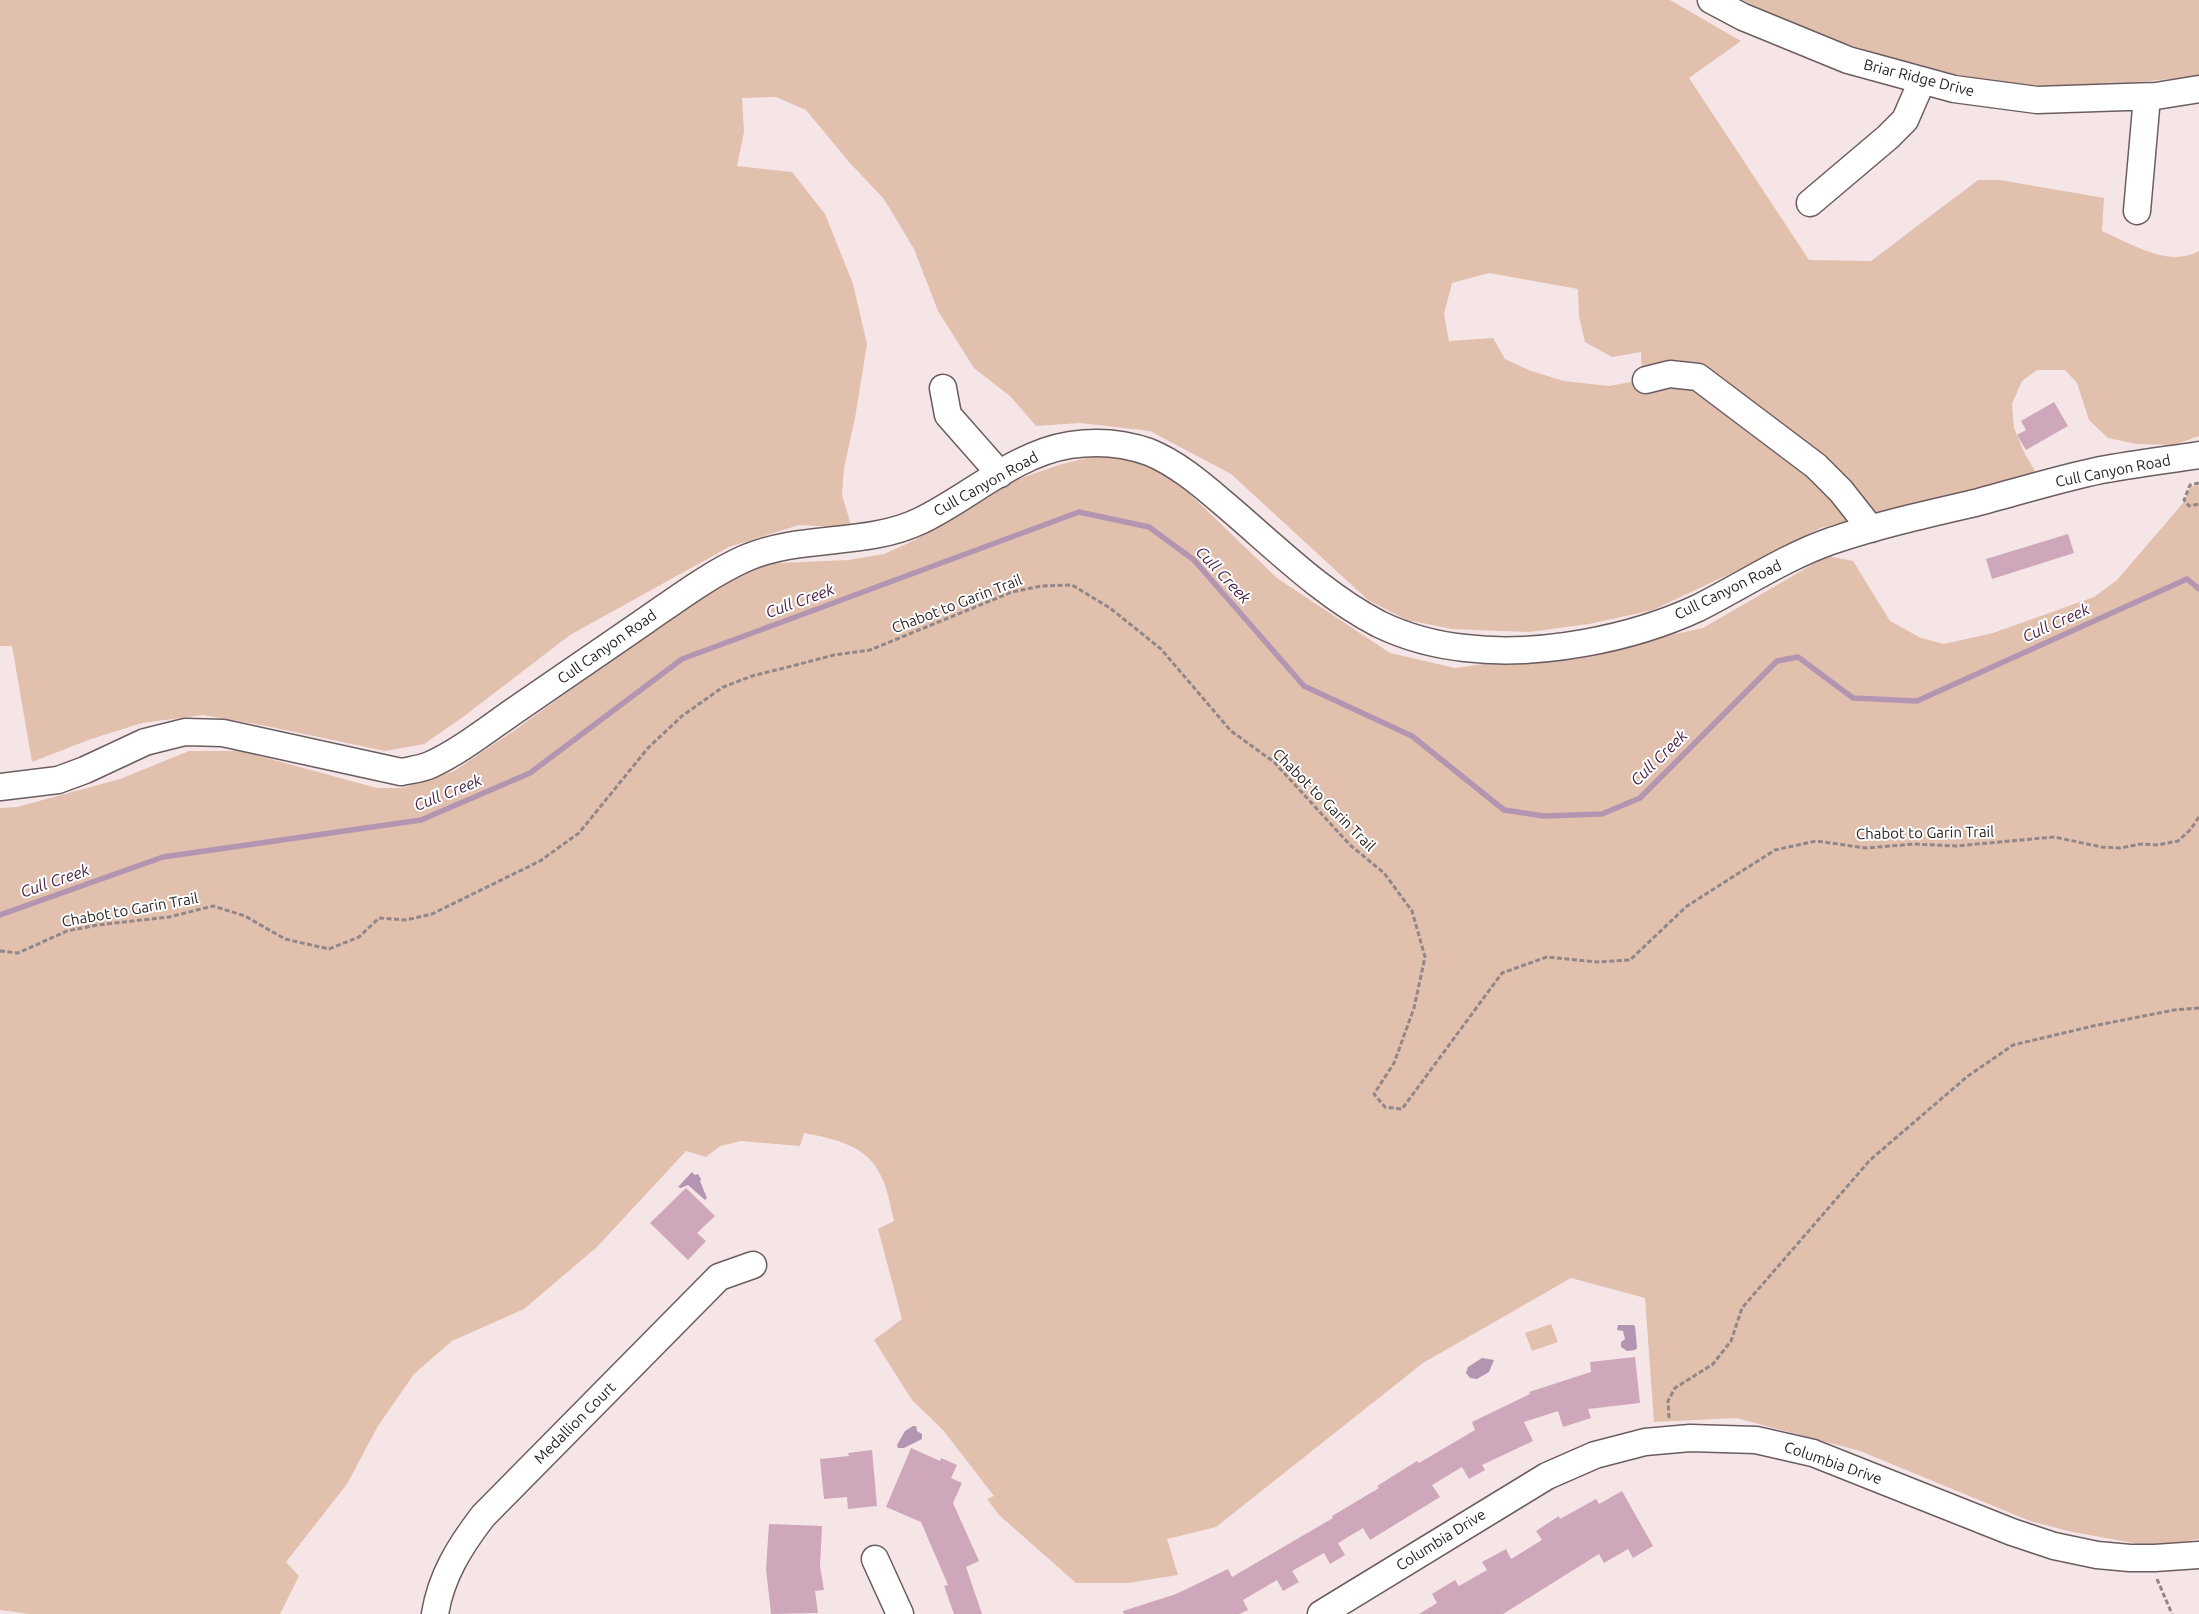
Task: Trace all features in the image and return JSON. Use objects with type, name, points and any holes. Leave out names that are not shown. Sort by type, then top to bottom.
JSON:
[{"type":"street","name":"Briar Ridge Drive","points":[[1712,0],[1743,17],[1848,60],[1954,89],[2037,100],[2148,96],[2199,89]]},
{"type":"street","points":[[1810,203],[1888,137],[1905,120],[1922,81]]},
{"type":"street","points":[[2137,211],[2148,96]]},
{"type":"street","points":[[1646,380],[1670,374],[1698,377],[1816,466],[1842,491],[1871,529]]},
{"type":"street","points":[[943,388],[948,415],[1000,474]]},
{"type":"street","name":"Cull Canyon Road","points":[[0,786],[58,780],[85,770],[145,742],[186,732],[223,733],[401,772],[428,766],[477,736],[723,570],[747,558],[784,545],[882,534],[902,528],[933,514],[1000,474],[1052,448],[1068,445],[1084,443],[1125,445],[1149,452],[1192,477],[1319,584],[1379,624],[1411,637],[1467,648],[1500,650],[1543,648],[1626,633],[1692,611],[1795,557],[1828,542],[1871,529],[2102,470],[2199,455]]},
{"type":"street","name":"Medallion Court","points":[[435,1614],[443,1580],[467,1536],[483,1516],[719,1277],[753,1265]]},
{"type":"street","name":"Columbia Drive","points":[[1320,1614],[1547,1476],[1574,1463],[1618,1447],[1671,1438],[1719,1437],[1782,1445],[1844,1465],[2033,1540],[2097,1555],[2155,1558],[2199,1555]]},
{"type":"street","points":[[875,1560],[900,1614]]},
{"type":"path","points":[[2199,483],[2190,486],[2184,500],[2189,506],[2199,504]]},
{"type":"path","name":"Chabot to Garin Trail","points":[[0,951],[18,953],[67,931],[97,925],[169,917],[213,906],[245,916],[285,939],[329,949],[359,937],[379,918],[406,920],[432,914],[540,861],[579,833],[648,748],[682,716],[722,687],[761,674],[834,655],[870,650],[1012,592],[1041,586],[1072,585],[1110,608],[1161,649],[1231,731],[1274,762],[1350,845],[1384,873],[1412,911],[1425,957],[1414,1008],[1394,1063],[1374,1094],[1385,1106],[1402,1109],[1502,973],[1547,957],[1598,962],[1630,960],[1687,906],[1774,850],[1816,841],[1866,848],[1914,844],[1956,846],[2054,837],[2102,847],[2120,848],[2141,844],[2158,846],[2178,840],[2190,830],[2199,817]]},
{"type":"path","points":[[1671,1438],[1668,1401],[1675,1388],[1713,1364],[1731,1341],[1742,1308],[1870,1160],[1968,1076],[2013,1045],[2092,1026],[2174,1010],[2199,1008]]},
{"type":"path","points":[[2155,1558],[2156,1576],[2172,1614]]},
{"type":"shaded area","points":[[0,0],[1670,0],[1741,41],[1689,78],[1809,260],[1871,261],[1978,180],[2000,180],[2104,198],[2102,231],[2138,248],[2163,256],[2187,256],[2199,251],[2199,436],[2174,445],[2136,444],[2108,438],[2089,420],[2077,383],[2065,370],[2037,370],[2022,381],[2012,404],[2014,428],[2024,452],[2036,473],[1820,528],[1774,553],[1653,610],[1589,624],[1529,632],[1452,629],[1407,620],[1368,600],[1231,474],[1150,431],[1080,423],[1036,426],[1011,397],[974,368],[938,311],[914,249],[884,199],[849,162],[806,110],[776,97],[742,98],[744,132],[737,166],[792,172],[825,214],[853,284],[867,344],[855,418],[844,468],[842,495],[852,528],[799,525],[729,547],[570,635],[463,717],[424,744],[385,751],[203,715],[142,723],[91,739],[32,762],[12,646],[0,646]],"holes":[[[1489,273],[1578,289],[1579,317],[1585,342],[1612,357],[1641,352],[1642,380],[1609,386],[1564,381],[1531,371],[1505,359],[1493,338],[1449,341],[1444,314],[1452,283]]]},
{"type":"shaded area","points":[[1743,0],[2199,0],[2199,76],[2089,87],[1992,84],[1905,62],[1786,25]]},
{"type":"shaded area","points":[[1091,457],[1119,457],[1168,473],[1277,578],[1390,653],[1455,668],[1637,642],[1703,628],[1827,556],[1853,561],[1890,621],[1921,638],[1944,644],[1993,633],[2094,597],[2117,580],[2184,502],[2191,486],[2199,485],[2199,1539],[2172,1544],[2138,1544],[2068,1531],[2030,1521],[1860,1451],[1736,1418],[1654,1422],[1645,1298],[1571,1278],[1423,1363],[1216,1527],[1167,1539],[1178,1575],[1128,1583],[1076,1583],[999,1515],[987,1499],[994,1496],[943,1430],[912,1400],[874,1340],[902,1319],[878,1229],[894,1221],[885,1186],[875,1165],[859,1150],[838,1141],[804,1133],[800,1146],[741,1141],[720,1146],[706,1157],[686,1151],[597,1247],[524,1309],[452,1341],[414,1374],[378,1426],[347,1484],[286,1562],[299,1576],[280,1614],[30,1614],[0,1610],[0,808],[17,807],[120,779],[189,751],[241,751],[377,788],[402,788],[454,771],[515,730],[668,619],[751,569],[778,563],[849,560],[884,554],[915,540],[1004,484],[1062,464]]},
{"type":"shaded area","points":[[692,1172],[695,1175],[698,1174],[701,1179],[700,1181],[707,1198],[705,1200],[688,1185],[681,1188],[678,1187]]},
{"type":"shaded area","points":[[1551,1324],[1558,1342],[1532,1351],[1525,1333]]},
{"type":"shaded area","points":[[1618,1325],[1635,1326],[1637,1348],[1635,1350],[1627,1351],[1621,1347],[1621,1342],[1625,1339],[1623,1331],[1617,1330]]},
{"type":"shaded area","points":[[1482,1358],[1494,1360],[1489,1372],[1477,1379],[1470,1378],[1466,1373],[1468,1367]]},
{"type":"shaded area","points":[[916,1426],[917,1431],[922,1434],[922,1439],[904,1448],[898,1448],[897,1445],[905,1431]]},
{"type":"building","points":[[2054,402],[2068,426],[2026,450],[2017,435],[2026,430],[2021,421]]},
{"type":"building","points":[[2068,534],[2074,553],[1992,579],[1986,559]]},
{"type":"building","points":[[686,1188],[715,1216],[697,1233],[706,1241],[688,1260],[650,1223]]},
{"type":"building","points":[[1635,1357],[1640,1403],[1588,1409],[1591,1418],[1563,1427],[1558,1411],[1524,1422],[1533,1441],[1482,1465],[1485,1470],[1469,1479],[1462,1467],[1432,1485],[1440,1497],[1370,1540],[1363,1528],[1338,1543],[1345,1555],[1330,1564],[1324,1553],[1292,1571],[1299,1582],[1283,1591],[1277,1580],[1243,1600],[1248,1610],[1239,1614],[1124,1614],[1123,1611],[1176,1594],[1228,1569],[1232,1577],[1333,1518],[1332,1516],[1379,1488],[1377,1486],[1417,1461],[1419,1463],[1475,1430],[1472,1422],[1530,1394],[1529,1392],[1591,1372],[1590,1362]]},
{"type":"building","points":[[911,1448],[940,1461],[941,1458],[957,1465],[951,1478],[962,1483],[953,1503],[979,1561],[966,1567],[982,1614],[954,1614],[944,1586],[948,1585],[921,1522],[886,1507]]},
{"type":"building","points":[[872,1450],[877,1506],[848,1509],[847,1497],[824,1499],[820,1459],[849,1456],[848,1453]]},
{"type":"building","points":[[1622,1491],[1653,1546],[1633,1558],[1628,1549],[1604,1563],[1599,1554],[1503,1614],[1419,1614],[1437,1603],[1432,1594],[1455,1580],[1459,1586],[1487,1570],[1482,1562],[1506,1549],[1511,1559],[1542,1540],[1536,1531],[1559,1516],[1560,1519],[1596,1499],[1599,1504]]},
{"type":"building","points":[[769,1524],[822,1526],[820,1566],[824,1590],[815,1591],[818,1613],[771,1614],[766,1569]]},
{"type":"waterway","name":"Cull Creek","points":[[0,915],[163,857],[421,820],[530,773],[682,659],[1079,512],[1149,527],[1194,560],[1304,686],[1412,736],[1504,810],[1544,816],[1602,814],[1640,798],[1777,661],[1798,657],[1853,698],[1917,701],[2187,579],[2199,589]]}]
